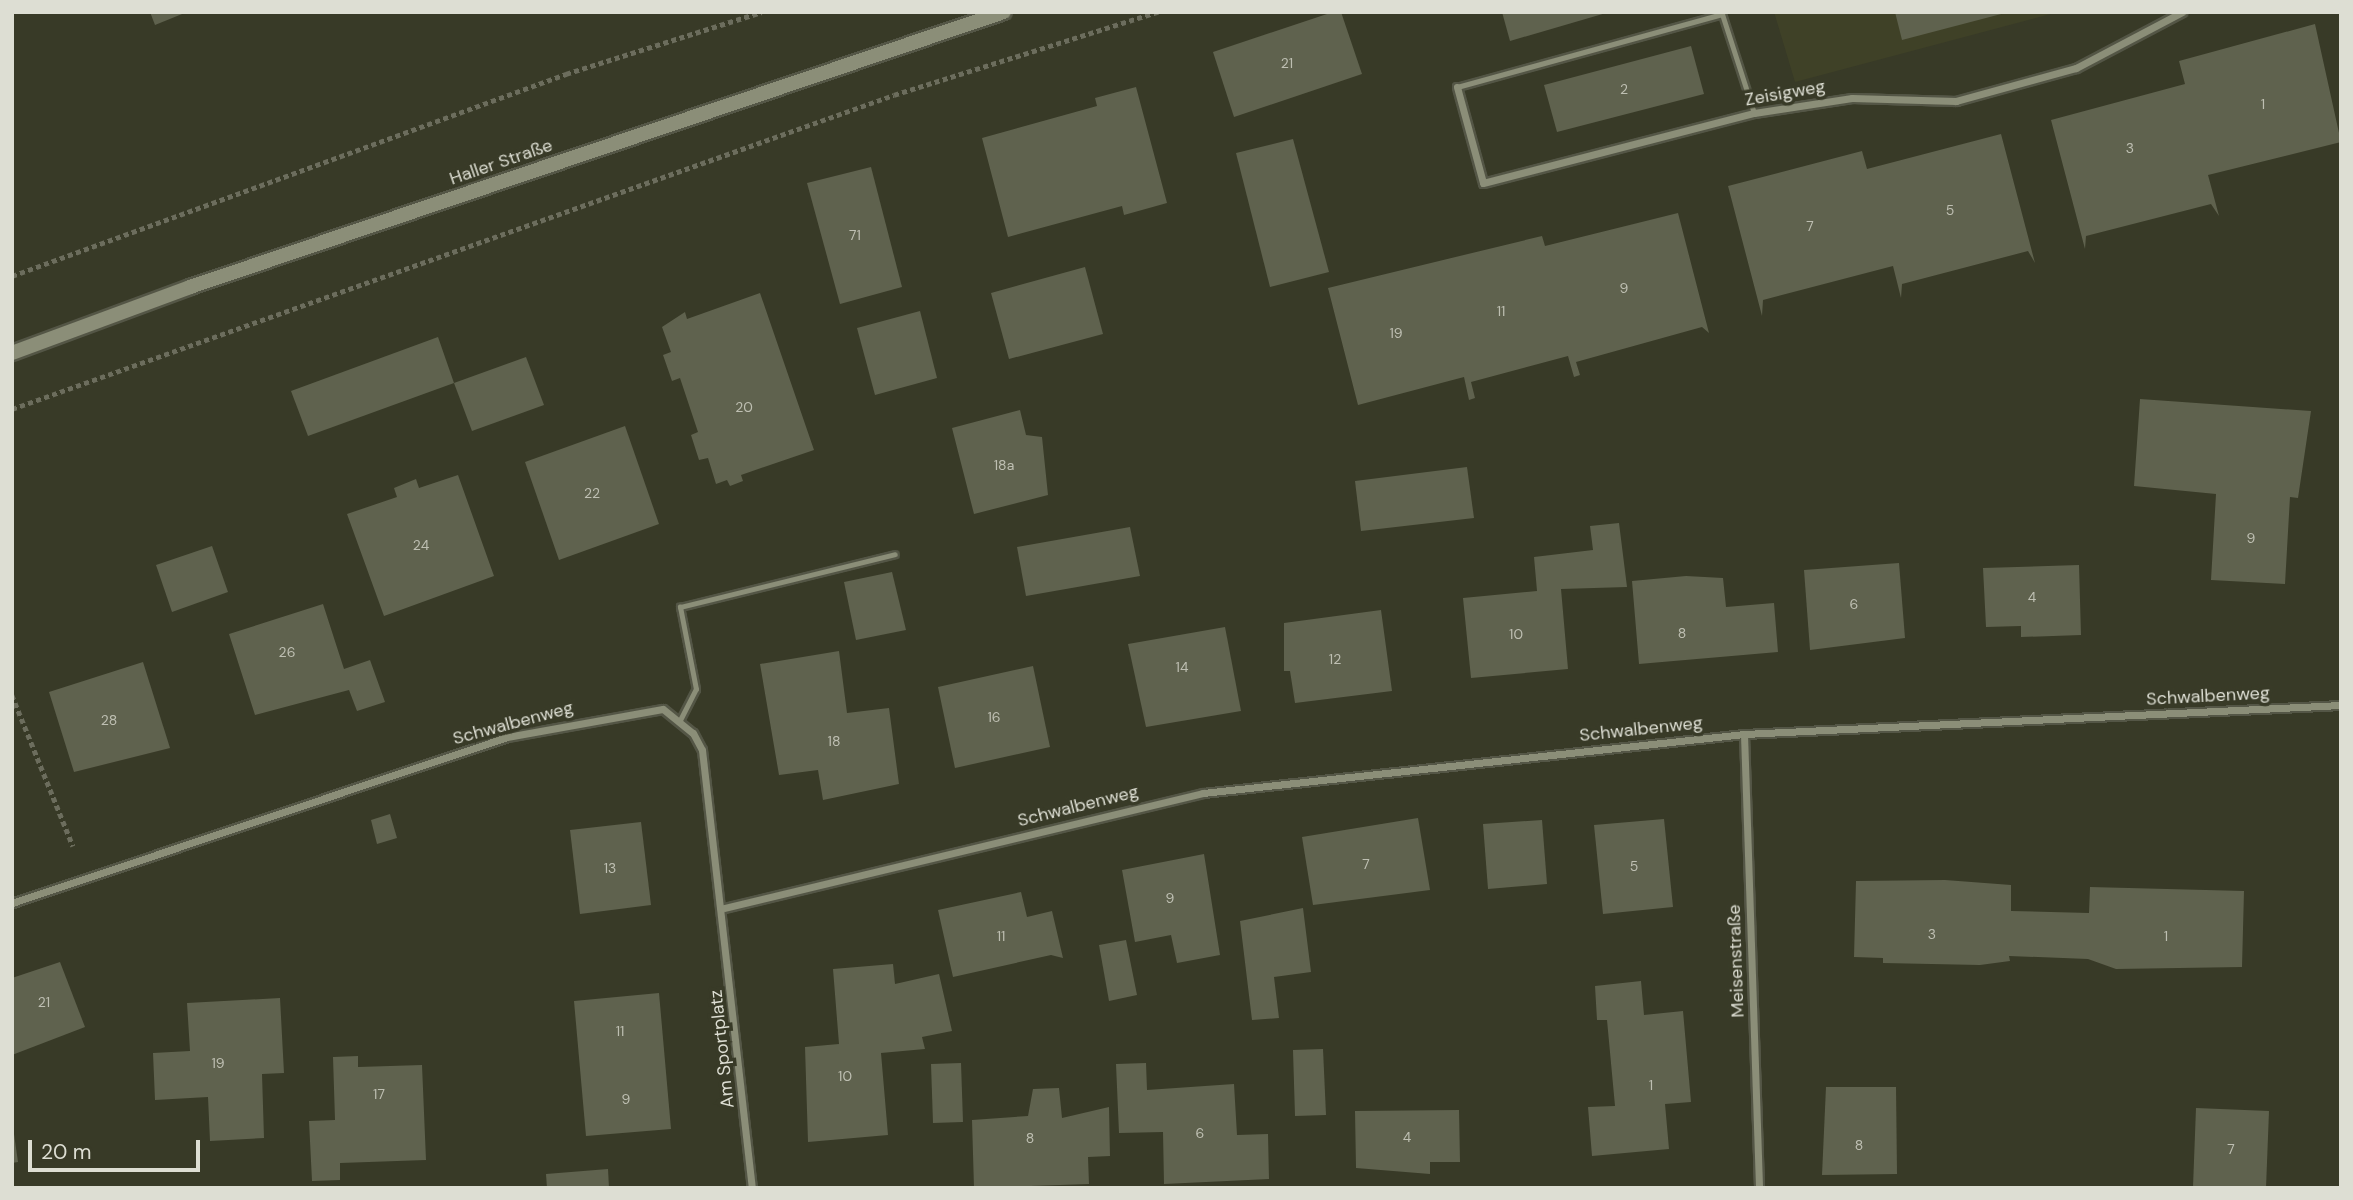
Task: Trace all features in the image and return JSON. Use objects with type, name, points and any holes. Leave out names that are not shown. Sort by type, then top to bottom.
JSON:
[{"type":"main road","name":"Haller Straße","points":[[12,353],[1004,12]]},
{"type":"street","name":"Zeisigweg","points":[[1457,87],[1483,183],[1754,113],[1852,98],[1956,101],[2076,68],[2182,12]]},
{"type":"street","name":"Schwalbenweg","points":[[723,908],[1203,793],[1744,734],[2341,705]]},
{"type":"street","name":"Schwalbenweg","points":[[12,902],[507,737],[644,709],[663,709],[680,720]]},
{"type":"street","points":[[680,720],[702,750],[723,908]]},
{"type":"street","name":"Meisenstraße","points":[[1744,734],[1759,1188]]},
{"type":"street","name":"Am Sportplatz","points":[[723,908],[752,1188]]},
{"type":"lane","points":[[1457,87],[1722,14],[1754,113]]},
{"type":"lane","points":[[680,720],[696,689],[680,607],[895,554]]},
{"type":"path","points":[[12,276],[566,74],[761,12]]},
{"type":"path","points":[[12,409],[894,94],[1158,12]]},
{"type":"path","points":[[12,695],[85,876]]},
{"type":"shaded area","points":[[1774,12],[2058,12],[1795,82]]},
{"type":"building","points":[[150,12],[187,12],[155,25]]},
{"type":"building","points":[[1333,12],[1341,12],[1362,74],[1234,117],[1213,52]]},
{"type":"building","points":[[1502,12],[1606,12],[1606,13],[1510,41]]},
{"type":"building","points":[[1895,12],[2005,12],[2005,13],[1902,40]]},
{"type":"building","points":[[2315,24],[2341,142],[2208,175],[2219,216],[2211,204],[2086,236],[2085,249],[2051,120],[2185,84],[2179,61]]},
{"type":"building","points":[[1691,46],[1704,94],[1557,132],[1544,85]]},
{"type":"building","points":[[1136,87],[1167,203],[1124,215],[1122,206],[1008,237],[982,138],[1097,106],[1095,98]]},
{"type":"building","points":[[2001,134],[2035,263],[2028,251],[1902,284],[1901,298],[1893,266],[1763,300],[1762,316],[1728,186],[1862,151],[1867,169]]},
{"type":"building","points":[[1293,139],[1329,272],[1270,287],[1236,153]]},
{"type":"building","points":[[871,167],[902,287],[840,304],[807,183]]},
{"type":"building","points":[[1678,213],[1709,333],[1702,327],[1576,362],[1580,375],[1574,377],[1568,356],[1471,382],[1475,398],[1469,400],[1464,377],[1358,405],[1328,288],[1542,236],[1545,246]]},
{"type":"building","points":[[1085,267],[1103,334],[1009,359],[991,293]]},
{"type":"building","points":[[760,293],[814,450],[741,475],[743,481],[730,486],[727,480],[716,484],[708,458],[699,460],[691,435],[698,432],[680,378],[672,381],[663,355],[671,352],[662,327],[685,312],[687,319]]},
{"type":"building","points":[[920,311],[937,378],[875,395],[857,328]]},
{"type":"building","points":[[438,337],[454,383],[308,436],[291,391]]},
{"type":"building","points":[[526,357],[544,405],[472,431],[454,383]]},
{"type":"building","points":[[2140,399],[2311,411],[2298,498],[2290,497],[2285,584],[2211,580],[2216,494],[2134,486]]},
{"type":"building","points":[[1020,410],[1026,435],[1042,437],[1048,495],[974,514],[952,428]]},
{"type":"building","points":[[625,426],[659,524],[559,560],[525,462]]},
{"type":"building","points":[[1467,467],[1474,518],[1361,531],[1355,481]]},
{"type":"building","points":[[458,475],[494,576],[384,616],[347,514],[397,497],[394,488],[416,479],[419,488]]},
{"type":"building","points":[[1619,523],[1627,587],[1561,589],[1568,669],[1471,678],[1463,598],[1537,591],[1534,557],[1593,550],[1590,526]]},
{"type":"building","points":[[1130,527],[1140,576],[1026,596],[1017,547]]},
{"type":"building","points":[[212,546],[228,592],[172,612],[156,565]]},
{"type":"building","points":[[1899,563],[1905,638],[1810,650],[1804,570]]},
{"type":"building","points":[[2079,565],[2081,635],[2021,637],[2021,626],[1986,627],[1983,568]]},
{"type":"building","points":[[892,572],[906,630],[856,640],[844,582]]},
{"type":"building","points":[[1686,576],[1723,578],[1726,607],[1774,603],[1778,652],[1639,664],[1632,581]]},
{"type":"building","points":[[323,604],[344,669],[370,660],[385,702],[357,711],[349,690],[255,715],[229,634]]},
{"type":"building","points":[[1381,610],[1392,691],[1295,703],[1290,671],[1284,671],[1284,623]]},
{"type":"building","points":[[1225,627],[1241,711],[1146,727],[1128,644]]},
{"type":"building","points":[[839,651],[847,713],[889,708],[899,784],[823,800],[818,770],[779,775],[760,664]]},
{"type":"building","points":[[143,662],[170,748],[74,772],[49,692]]},
{"type":"building","points":[[1033,666],[1050,747],[955,768],[938,687]]},
{"type":"building","points":[[390,814],[397,838],[377,844],[371,820]]},
{"type":"building","points":[[1418,818],[1430,890],[1313,905],[1302,837]]},
{"type":"building","points":[[1664,819],[1673,907],[1603,914],[1594,825]]},
{"type":"building","points":[[1542,820],[1547,884],[1488,889],[1483,824]]},
{"type":"building","points":[[641,822],[651,905],[580,914],[570,830]]},
{"type":"building","points":[[1204,854],[1220,955],[1177,963],[1171,935],[1135,942],[1122,870]]},
{"type":"building","points":[[1945,880],[2011,885],[2011,911],[2089,913],[2090,887],[2244,891],[2242,967],[2116,969],[2088,959],[2009,956],[2010,961],[1980,965],[1883,963],[1883,958],[1854,957],[1856,881]]},
{"type":"building","points":[[1021,892],[1027,917],[1052,911],[1063,958],[1051,955],[953,977],[938,910]]},
{"type":"building","points":[[1303,908],[1311,972],[1274,977],[1279,1018],[1252,1020],[1240,921]]},
{"type":"building","points":[[1126,940],[1137,995],[1109,1001],[1099,945]]},
{"type":"building","points":[[60,962],[85,1027],[12,1055],[12,978]]},
{"type":"building","points":[[893,964],[895,984],[939,974],[952,1031],[922,1037],[925,1049],[881,1053],[888,1135],[808,1142],[805,1047],[839,1044],[833,969]]},
{"type":"building","points":[[1641,981],[1644,1015],[1683,1011],[1691,1102],[1665,1104],[1669,1149],[1592,1156],[1588,1107],[1615,1106],[1607,1020],[1597,1020],[1595,986]]},
{"type":"building","points":[[659,993],[671,1129],[586,1136],[574,1001]]},
{"type":"building","points":[[280,998],[284,1073],[262,1074],[264,1138],[210,1141],[208,1097],[155,1100],[153,1053],[190,1051],[187,1003]]},
{"type":"building","points":[[1323,1049],[1326,1115],[1295,1116],[1293,1050]]},
{"type":"building","points":[[358,1056],[358,1067],[422,1065],[426,1160],[340,1163],[340,1180],[312,1181],[309,1121],[335,1120],[333,1057]]},
{"type":"building","points":[[961,1063],[963,1122],[933,1123],[931,1064]]},
{"type":"building","points":[[1146,1063],[1147,1090],[1234,1084],[1237,1135],[1268,1134],[1269,1179],[1164,1184],[1163,1132],[1119,1133],[1116,1064]]},
{"type":"building","points":[[1826,1087],[1896,1087],[1897,1174],[1822,1175]]},
{"type":"building","points":[[1059,1088],[1062,1118],[1109,1107],[1110,1156],[1088,1157],[1089,1184],[974,1188],[972,1120],[1028,1116],[1033,1089]]},
{"type":"building","points":[[2196,1108],[2269,1111],[2266,1188],[2193,1187]]},
{"type":"building","points":[[1459,1110],[1460,1162],[1430,1162],[1430,1174],[1356,1168],[1355,1111]]},
{"type":"building","points":[[12,1120],[18,1162],[12,1163]]},
{"type":"building","points":[[608,1169],[609,1188],[547,1188],[546,1174]]}]
